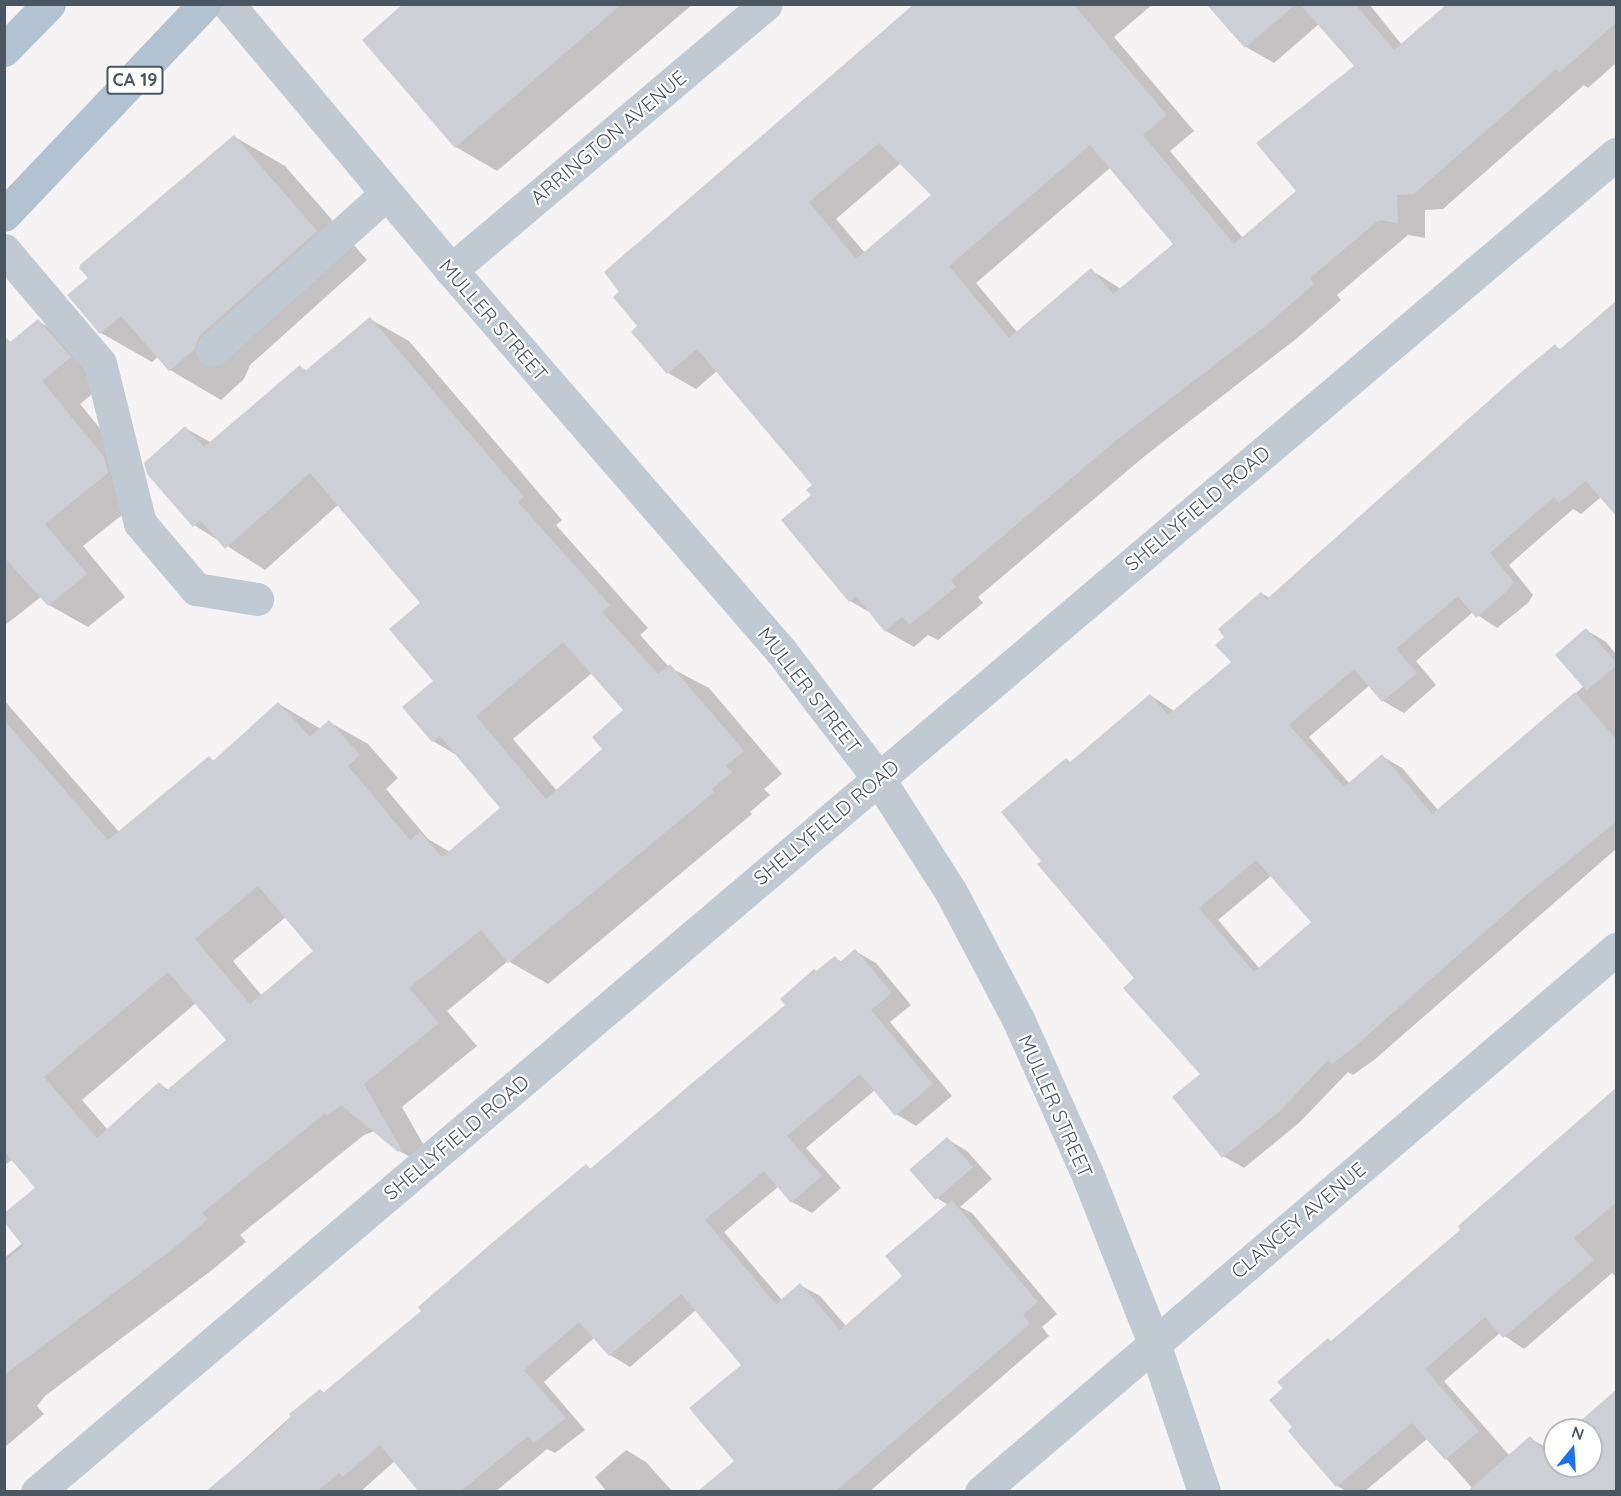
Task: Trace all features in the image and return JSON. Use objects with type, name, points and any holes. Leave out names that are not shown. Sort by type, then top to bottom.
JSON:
[{"type":"main road","points":[[4,50],[49,4]]},
{"type":"main road","name":"CA 19","points":[[4,215],[204,4]]},
{"type":"street","name":"MULLER STREET","points":[[228,4],[386,194],[781,651],[878,778],[987,956],[1089,1178],[1154,1343],[1204,1491]]},
{"type":"street","name":"ARRINGTON AVENUE","points":[[451,270],[766,4]]},
{"type":"street","name":"SHELLYFIELD ROAD","points":[[37,1491],[1617,154]]},
{"type":"street","points":[[212,350],[386,194]]},
{"type":"street","points":[[4,250],[100,363],[140,523],[196,589],[257,599]]},
{"type":"street","name":"CLANCEY AVENUE","points":[[981,1491],[1617,949]]},
{"type":"building","points":[[403,4],[622,4],[455,148],[362,40]]},
{"type":"building","points":[[914,4],[1073,4],[1167,115],[1143,135],[1234,244],[1296,191],[1256,143],[1354,66],[1300,4],[1355,4],[1394,50],[1447,4],[1617,4],[1617,22],[1559,73],[1556,69],[1414,194],[1397,195],[1398,223],[1379,220],[1310,278],[1314,284],[1268,324],[1118,439],[951,580],[956,587],[909,625],[902,617],[885,632],[856,596],[849,602],[781,520],[811,495],[806,490],[812,485],[697,349],[667,374],[631,332],[637,326],[613,297],[619,292],[604,272]],"holes":[[[879,143],[931,195],[856,259],[809,202]],[[1090,145],[1173,244],[1113,294],[1091,268],[1009,338],[949,266]]]},
{"type":"building","points":[[1206,4],[1296,4],[1245,48]]},
{"type":"building","points":[[234,135],[317,231],[199,336],[194,350],[169,371],[121,316],[100,334],[67,295],[88,278],[79,268],[81,264]]},
{"type":"building","points":[[1617,300],[1617,517],[1586,481],[1559,503],[1554,497],[1490,553],[1514,582],[1507,591],[1476,618],[1458,596],[1396,649],[1417,673],[1382,702],[1354,669],[1289,725],[1344,787],[1382,754],[1432,814],[1575,692],[1617,740],[1617,821],[1530,892],[1353,1048],[1332,1064],[1328,1060],[1280,1111],[1222,1158],[1172,1097],[1200,1074],[1123,988],[1134,978],[1037,864],[1041,861],[1001,812],[1066,758],[1070,762],[1150,694],[1168,715],[1231,662],[1215,645],[1224,637],[1218,629],[1261,592],[1267,599],[1512,380],[1555,344],[1559,350]],"holes":[[[1256,860],[1311,922],[1254,972],[1199,908]]]},
{"type":"building","points":[[370,317],[524,497],[518,502],[610,605],[602,612],[658,674],[670,664],[744,751],[726,766],[732,772],[712,789],[714,792],[508,963],[481,930],[409,988],[439,1023],[364,1084],[401,1149],[398,1152],[341,1105],[327,1116],[325,1113],[202,1213],[208,1219],[173,1249],[4,1375],[4,1262],[23,1246],[4,1222],[4,1213],[35,1188],[4,1151],[4,720],[108,840],[209,756],[213,761],[278,702],[310,737],[329,720],[360,755],[348,766],[410,840],[420,832],[442,857],[500,808],[440,736],[432,742],[402,707],[433,681],[389,629],[420,603],[310,473],[225,549],[200,520],[193,527],[147,474],[144,463],[185,426],[204,447],[300,365],[305,371]],"holes":[[[563,642],[623,710],[592,737],[602,749],[546,799],[476,716]],[[258,886],[313,951],[250,1004],[195,939]],[[168,972],[226,1040],[167,1090],[159,1082],[97,1138],[44,1077]]]},
{"type":"building","points":[[38,319],[71,357],[42,381],[104,457],[108,473],[45,524],[87,574],[48,606],[4,557],[4,335],[10,342]]},
{"type":"building","points":[[1586,628],[1616,663],[1616,666],[1587,691],[1555,655]]},
{"type":"building","points":[[855,949],[892,993],[871,1010],[933,1084],[895,1116],[860,1074],[787,1136],[822,1176],[791,1203],[764,1171],[705,1220],[776,1304],[800,1283],[840,1330],[902,1276],[885,1256],[952,1200],[1038,1302],[1023,1315],[1030,1324],[836,1491],[698,1491],[734,1461],[689,1408],[741,1365],[681,1294],[609,1356],[579,1322],[524,1370],[566,1418],[534,1443],[528,1436],[461,1491],[418,1491],[380,1445],[343,1477],[339,1473],[318,1491],[206,1491],[272,1436],[291,1417],[289,1414],[320,1389],[323,1393],[421,1311],[418,1307],[499,1237],[586,1164],[590,1169],[785,1005],[780,999],[814,969],[816,971],[835,956],[840,962]]},
{"type":"building","points":[[1617,1087],[1617,1202],[1574,1238],[1594,1260],[1503,1338],[1485,1317],[1425,1369],[1479,1431],[1445,1460],[1412,1423],[1336,1487],[1288,1431],[1292,1427],[1269,1400],[1283,1388],[1277,1382],[1328,1338],[1331,1341],[1460,1230],[1458,1226]]},
{"type":"building","points":[[947,1137],[973,1167],[936,1200],[909,1170]]},
{"type":"building","points":[[1617,1389],[1617,1491],[1468,1491],[1530,1436],[1543,1450],[1543,1478],[1603,1478],[1603,1418],[1584,1418]]}]
